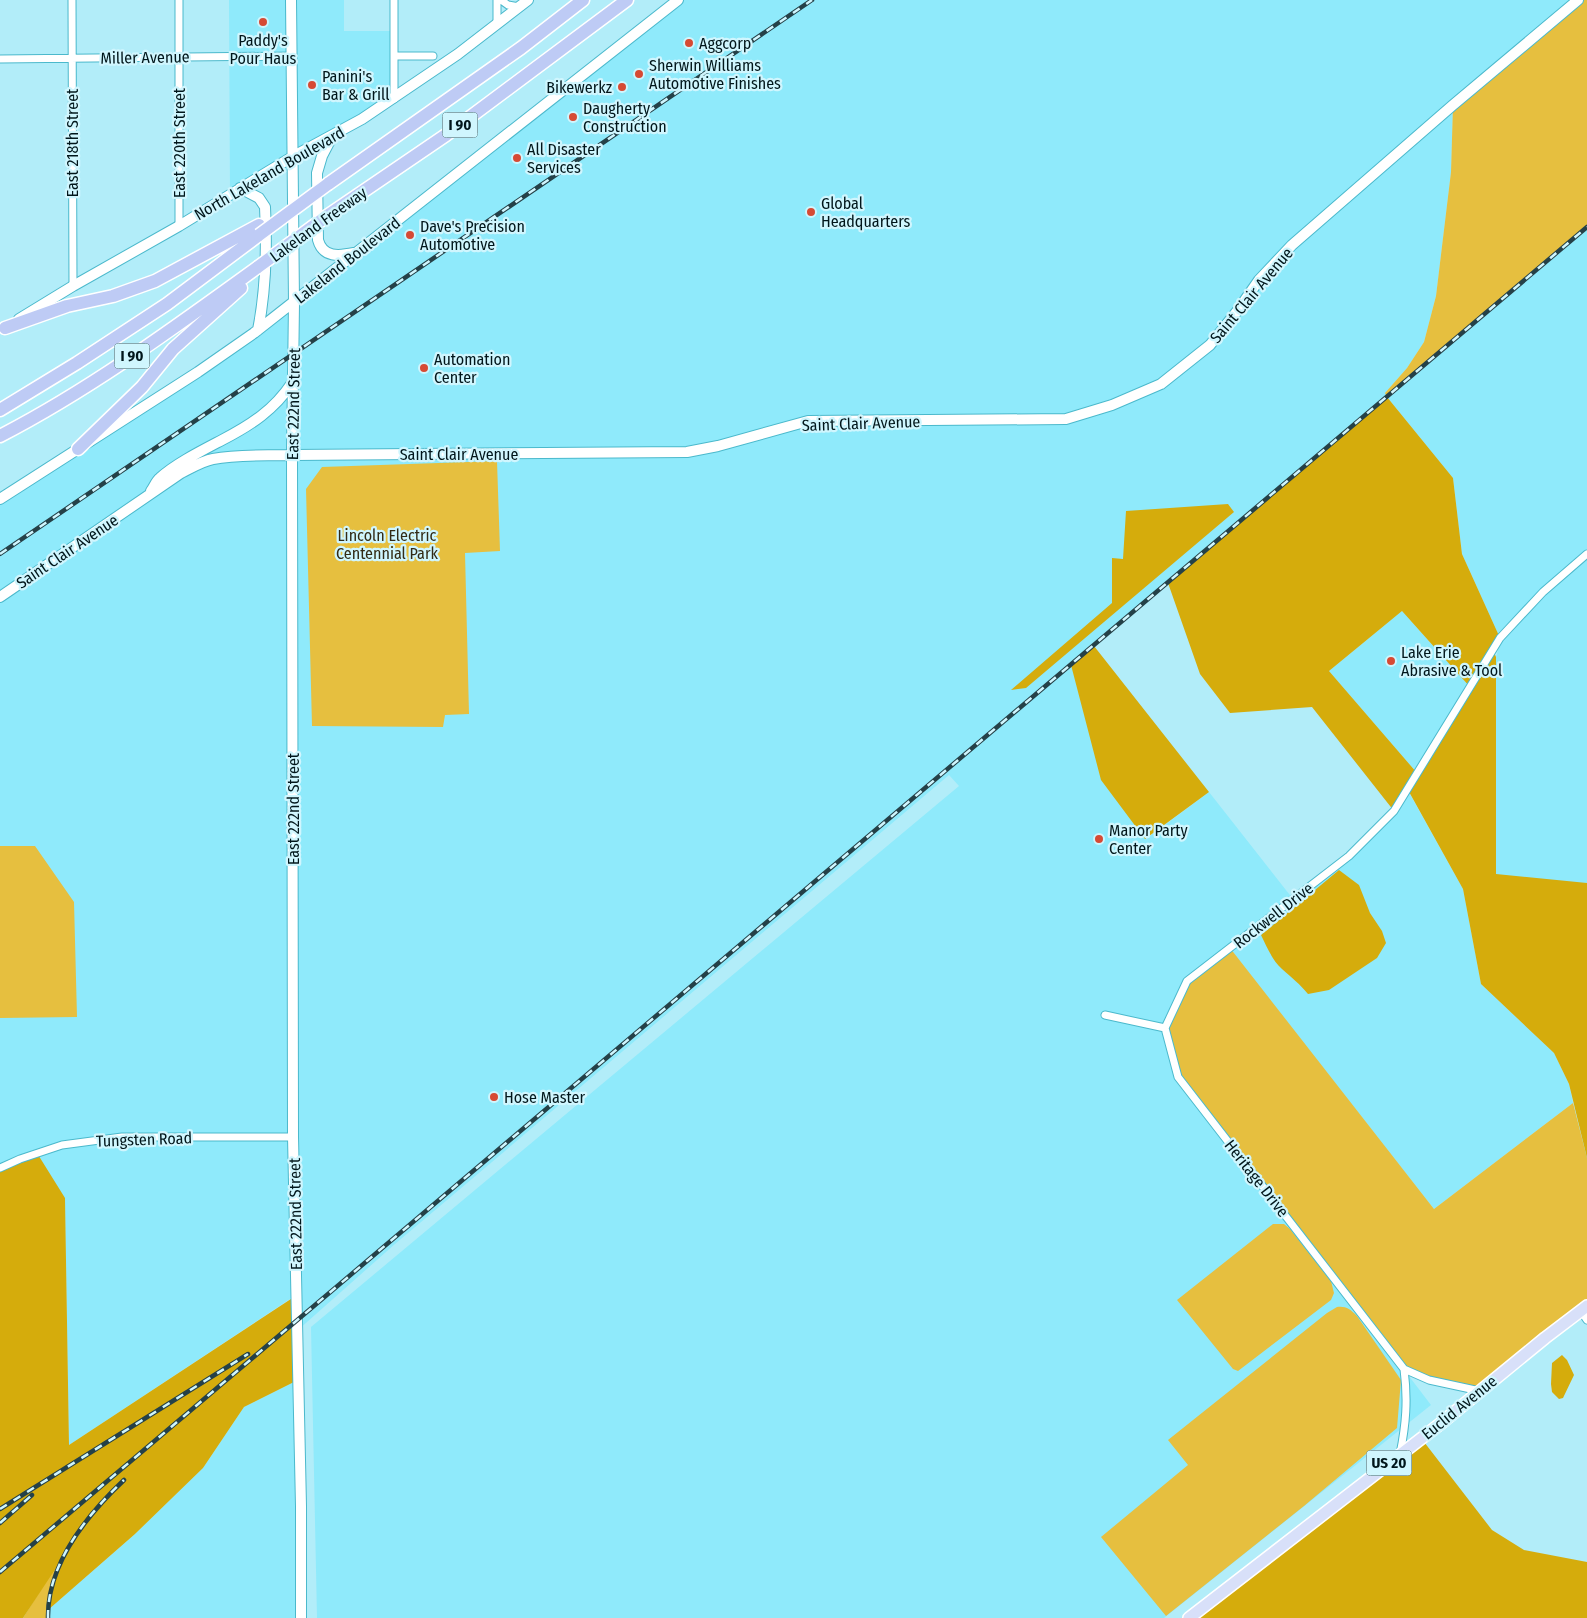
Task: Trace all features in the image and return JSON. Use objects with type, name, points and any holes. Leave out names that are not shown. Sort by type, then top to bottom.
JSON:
[{"type":"highway","name":"Lakeland Freeway","points":[[0,410],[77,363],[167,304],[259,230],[522,48],[583,0]]},
{"type":"highway","name":"Lakeland Freeway","points":[[0,436],[40,416],[112,370],[327,216],[446,135],[627,0]]},
{"type":"highway","points":[[590,29],[639,0]]},
{"type":"highway","points":[[2,330],[67,306],[112,296],[155,281],[259,230]]},
{"type":"highway","points":[[78,450],[142,387],[173,349],[238,291],[258,267]]},
{"type":"main road","name":"Euclid Avenue","points":[[1189,1618],[1480,1391],[1585,1313]]},
{"type":"street","name":"East 218th Street","points":[[72,0],[73,286]]},
{"type":"street","name":"East 220th Street","points":[[179,0],[179,226]]},
{"type":"street","name":"East 222nd Street","points":[[291,0],[294,303],[292,455],[293,1137],[301,1497],[301,1618]]},
{"type":"street","points":[[394,0],[394,99]]},
{"type":"street","points":[[496,0],[497,25]]},
{"type":"street","points":[[500,0],[511,6],[519,7]]},
{"type":"street","name":"North Lakeland Boulevard","points":[[2,330],[73,286],[179,226],[292,157],[394,99],[497,25],[528,0]]},
{"type":"street","name":"Lakeland Boulevard","points":[[0,499],[198,372],[258,330],[678,0]]},
{"type":"street","name":"Saint Clair Avenue","points":[[0,597],[181,473],[213,459],[234,456],[292,455],[687,452],[718,446],[808,421],[1066,419],[1112,405],[1161,384],[1210,345],[1259,280],[1292,245],[1453,105],[1578,0]]},
{"type":"street","name":"Miller Avenue","points":[[0,59],[291,56]]},
{"type":"street","points":[[395,56],[433,56]]},
{"type":"street","points":[[333,135],[322,156],[317,173],[318,240],[323,250],[332,255],[356,252]]},
{"type":"street","points":[[240,188],[259,198],[265,206],[264,302],[258,330]]},
{"type":"street","points":[[149,495],[159,478],[194,454],[237,432],[264,414],[282,398],[293,382]]},
{"type":"street","name":"Rockwell Drive","points":[[1165,1028],[1187,981],[1349,856],[1394,810],[1500,638],[1542,592],[1587,554]]},
{"type":"street","points":[[1105,1015],[1165,1028]]},
{"type":"street","name":"Heritage Drive","points":[[1165,1028],[1178,1077],[1404,1369],[1429,1380],[1480,1391]]},
{"type":"street","name":"Tungsten Road","points":[[0,1168],[62,1145],[122,1137],[293,1137]]},
{"type":"street","points":[[1399,1455],[1406,1425],[1407,1390],[1404,1369]]},
{"type":"shaded area","points":[[229,0],[344,0],[344,31],[394,31],[394,99],[230,194]]},
{"type":"shaded area","points":[[678,0],[1578,0],[1453,105],[1451,172],[1436,296],[1424,342],[1407,368],[1385,393],[1388,396],[1587,227],[1587,554],[1500,638],[1462,554],[1453,478],[1387,397],[1071,665],[1146,839],[1209,792],[1293,899],[1349,856],[1394,811],[1407,789],[1463,889],[1481,984],[1554,1053],[1569,1084],[1573,1103],[1434,1209],[1230,949],[1177,1072],[1431,1405],[1164,1618],[317,1618],[311,1327],[959,786],[949,775],[395,1244],[298,1330],[296,1295],[69,1445],[65,1198],[0,1168],[0,499],[198,372]]},
{"type":"shaded area","points":[[1387,397],[1453,478],[1462,554],[1500,638],[1493,650],[1496,657],[1496,874],[1587,883],[1587,1158],[1569,1084],[1554,1053],[1481,984],[1463,889],[1408,790],[1394,811],[1312,707],[1230,713],[1200,674],[1168,583]],"holes":[[[1402,611],[1470,687],[1417,773],[1329,671]]]},
{"type":"shaded area","points":[[1228,504],[1234,512],[1026,688],[1011,690],[1112,603],[1112,558],[1123,559],[1126,511]]},
{"type":"shaded area","points":[[1587,557],[1587,1058],[1496,874],[1496,657],[1501,640],[1567,573]]},
{"type":"shaded area","points":[[1402,611],[1470,687],[1417,773],[1329,671]]},
{"type":"shaded area","points":[[1094,646],[1209,792],[1145,839],[1101,780],[1071,665]]},
{"type":"shaded area","points":[[1339,870],[1359,885],[1370,913],[1382,931],[1386,943],[1377,958],[1329,990],[1308,994],[1275,962],[1261,935]]},
{"type":"shaded area","points":[[37,1153],[65,1198],[69,1445],[297,1295],[298,1380],[244,1407],[203,1468],[135,1534],[48,1610],[56,1568],[23,1618],[0,1618],[0,1168]]},
{"type":"shaded area","points":[[1562,1355],[1567,1360],[1574,1375],[1563,1398],[1559,1399],[1552,1392],[1552,1363]]},
{"type":"shaded area","points":[[298,1380],[301,1618],[48,1618],[48,1610],[135,1534],[203,1468],[244,1407]]},
{"type":"shaded area","points":[[1421,1438],[1492,1530],[1524,1550],[1587,1562],[1587,1618],[1189,1618]]},
{"type":"green space","points":[[1578,0],[1587,0],[1587,227],[1387,397],[1385,393],[1407,368],[1424,342],[1436,296],[1451,172],[1453,105]]},
{"type":"green space","name":"Lincoln Electric Centennial Park","points":[[497,461],[500,551],[465,553],[469,714],[445,715],[443,727],[312,726],[306,489],[322,467]]},
{"type":"green space","points":[[0,846],[35,846],[74,902],[77,1017],[0,1018]]},
{"type":"green space","points":[[1230,948],[1434,1209],[1573,1103],[1587,1158],[1587,1306],[1480,1391],[1429,1380],[1404,1369],[1178,1077],[1165,1028],[1187,981]]},
{"type":"green space","points":[[1273,1224],[1284,1224],[1290,1229],[1331,1281],[1334,1293],[1331,1300],[1238,1371],[1233,1369],[1177,1300]]},
{"type":"green space","points":[[1337,1307],[1348,1308],[1357,1316],[1401,1380],[1397,1428],[1304,1506],[1166,1616],[1101,1537],[1188,1465],[1168,1440]]},
{"type":"green space","points":[[55,1567],[57,1570],[49,1597],[48,1618],[23,1618]]},
{"type":"railway","points":[[0,554],[812,0]]},
{"type":"railway","points":[[0,1572],[1587,227]]},
{"type":"railway","points":[[0,1509],[248,1354]]},
{"type":"railway","points":[[48,1618],[49,1598],[54,1579],[71,1542],[96,1509],[124,1480]]},
{"type":"railway","points":[[0,1523],[32,1495]]},
{"type":"place","name":"Paddy's Pour Haus","points":[[263,22]]},
{"type":"place","name":"Aggcorp","points":[[689,43]]},
{"type":"place","name":"Sherwin Williams Automotive Finishes","points":[[639,74]]},
{"type":"place","name":"Panini's Bar & Grill","points":[[312,85]]},
{"type":"place","name":"Bikewerkz","points":[[622,87]]},
{"type":"place","name":"Daugherty Construction","points":[[573,117]]},
{"type":"place","name":"All Disaster Services","points":[[517,158]]},
{"type":"place","name":"Global Headquarters","points":[[811,212]]},
{"type":"place","name":"Dave's Precision Automotive","points":[[410,235]]},
{"type":"place","name":"Automation Center","points":[[424,368]]},
{"type":"place","name":"Lake Erie Abrasive & Tool","points":[[1391,661]]},
{"type":"place","name":"Manor Party Center","points":[[1099,839]]},
{"type":"place","name":"Hose Master","points":[[494,1097]]}]
